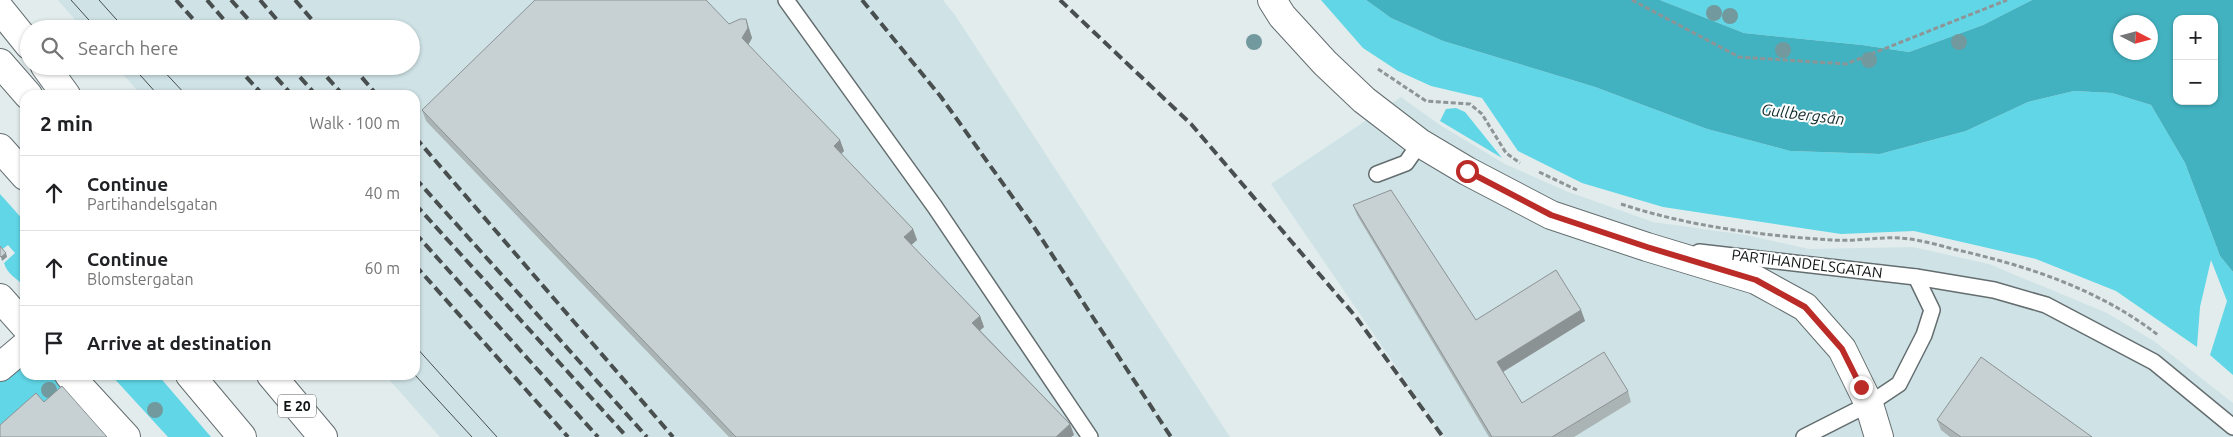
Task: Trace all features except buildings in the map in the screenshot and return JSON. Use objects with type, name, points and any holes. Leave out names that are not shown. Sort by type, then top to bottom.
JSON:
[{"type":"main road","name":"PARTIHANDELSGATAN","points":[[1272,0],[1282,16],[1325,63],[1364,100],[1420,143],[1467,171],[1551,215],[1647,247]]},
{"type":"main road","points":[[0,9],[20,34]]},
{"type":"main road","points":[[0,63],[24,90]]},
{"type":"main road","points":[[52,75],[62,90]]},
{"type":"main road","points":[[0,148],[20,170]]},
{"type":"main road","points":[[1647,247],[1756,280],[1805,307],[1842,349],[1869,404],[1879,437]]},
{"type":"main road","points":[[0,298],[20,320]]},
{"type":"main road","points":[[0,367],[20,350]]},
{"type":"main road","points":[[74,380],[126,437]]},
{"type":"main road","points":[[194,380],[242,437]]},
{"type":"main road","name":"E 20","points":[[275,380],[323,437]]},
{"type":"lane","points":[[786,0],[935,207],[1090,437]]},
{"type":"lane","points":[[1377,174],[1406,163],[1420,143]]},
{"type":"lane","name":"PARTIHANDELSGATAN","points":[[1647,247],[1916,277],[1994,290],[2046,306],[2154,362],[2233,428]]},
{"type":"lane","points":[[1804,437],[1869,404],[1899,384],[1924,336],[1932,310],[1916,277]]},
{"type":"lane","points":[[2226,437],[2233,428]]},
{"type":"path","points":[[1632,0],[1739,57],[1846,64],[2007,0]]},
{"type":"path","points":[[1372,64],[1426,102],[1470,104],[1482,114],[1506,153],[1523,165]]},
{"type":"path","points":[[1532,169],[1586,193]]},
{"type":"path","points":[[1612,201],[1655,215],[1751,232],[1834,240],[1908,238],[1994,258],[2084,290],[2144,324],[2166,341]]},
{"type":"shaded area","points":[[58,0],[943,0],[955,15],[1230,437],[440,437],[389,380],[420,380],[420,90],[137,90],[124,75],[420,75],[420,20],[75,20]]},
{"type":"shaded area","points":[[1321,0],[1366,0],[1391,18],[1443,41],[1595,87],[1707,129],[1790,151],[1880,154],[1966,131],[2028,102],[2074,91],[2112,93],[2151,105],[2185,163],[2220,256],[2233,272],[2233,375],[2210,355],[2227,301],[2211,260],[2200,307],[2197,347],[2116,291],[2036,259],[1914,231],[1841,234],[1663,207],[1582,183],[1518,151],[1482,98],[1431,86],[1398,71],[1363,48]]},
{"type":"shaded area","points":[[1660,0],[2032,0],[1983,25],[1909,52],[1862,45],[1744,33]]},
{"type":"shaded area","points":[[1401,97],[1440,125],[1505,164],[1566,191],[1653,222],[1746,235],[1809,249],[1913,247],[1989,264],[2107,313],[2154,341],[2233,403],[2233,437],[1444,437],[1271,184]]},
{"type":"shaded area","points":[[1456,108],[1465,112],[1502,158],[1440,121],[1446,109]]},
{"type":"shaded area","points":[[0,194],[20,216],[20,282],[10,273],[4,263],[15,253],[8,245],[0,251]]},
{"type":"shaded area","points":[[20,370],[20,380],[55,380],[64,386],[112,437],[0,436],[0,379]]},
{"type":"shaded area","points":[[116,380],[162,380],[211,437],[168,437]]},
{"type":"water","name":"Gullbergsån","points":[[1366,0],[1660,0],[1744,33],[1862,45],[1909,52],[1983,25],[2032,0],[2233,0],[2233,272],[2220,256],[2185,163],[2151,105],[2112,93],[2074,91],[2028,102],[1966,131],[1880,154],[1790,151],[1707,129],[1595,87],[1443,41],[1391,18]]},
{"type":"tram line","points":[[71,0],[89,20]]},
{"type":"tram line","points":[[99,0],[117,20]]},
{"type":"tram line","points":[[140,75],[154,90]]},
{"type":"tram line","points":[[167,75],[181,90]]},
{"type":"tram line","points":[[420,352],[497,437]]},
{"type":"tram line","points":[[420,380],[472,437]]},
{"type":"railway","points":[[176,0],[194,20]]},
{"type":"railway","points":[[207,0],[224,20]]},
{"type":"railway","points":[[231,0],[249,20]]},
{"type":"railway","points":[[260,0],[277,20]]},
{"type":"railway","points":[[295,0],[312,20]]},
{"type":"railway","points":[[862,0],[941,97],[1034,227],[1171,437]]},
{"type":"railway","points":[[1060,0],[1191,124],[1356,317],[1443,437]]},
{"type":"railway","points":[[244,75],[258,90]]},
{"type":"railway","points":[[274,75],[288,90]]},
{"type":"railway","points":[[298,75],[312,90]]},
{"type":"railway","points":[[325,75],[339,90]]},
{"type":"railway","points":[[360,75],[373,90]]},
{"type":"railway","points":[[420,143],[673,437]]},
{"type":"railway","points":[[420,184],[647,437]]},
{"type":"railway","points":[[420,209],[627,437]]},
{"type":"railway","points":[[420,239],[598,437]]},
{"type":"railway","points":[[420,271],[568,437]]},
{"type":"route","points":[[1467,171],[1551,215],[1756,280],[1805,307],[1842,349],[1861,387]]}]
